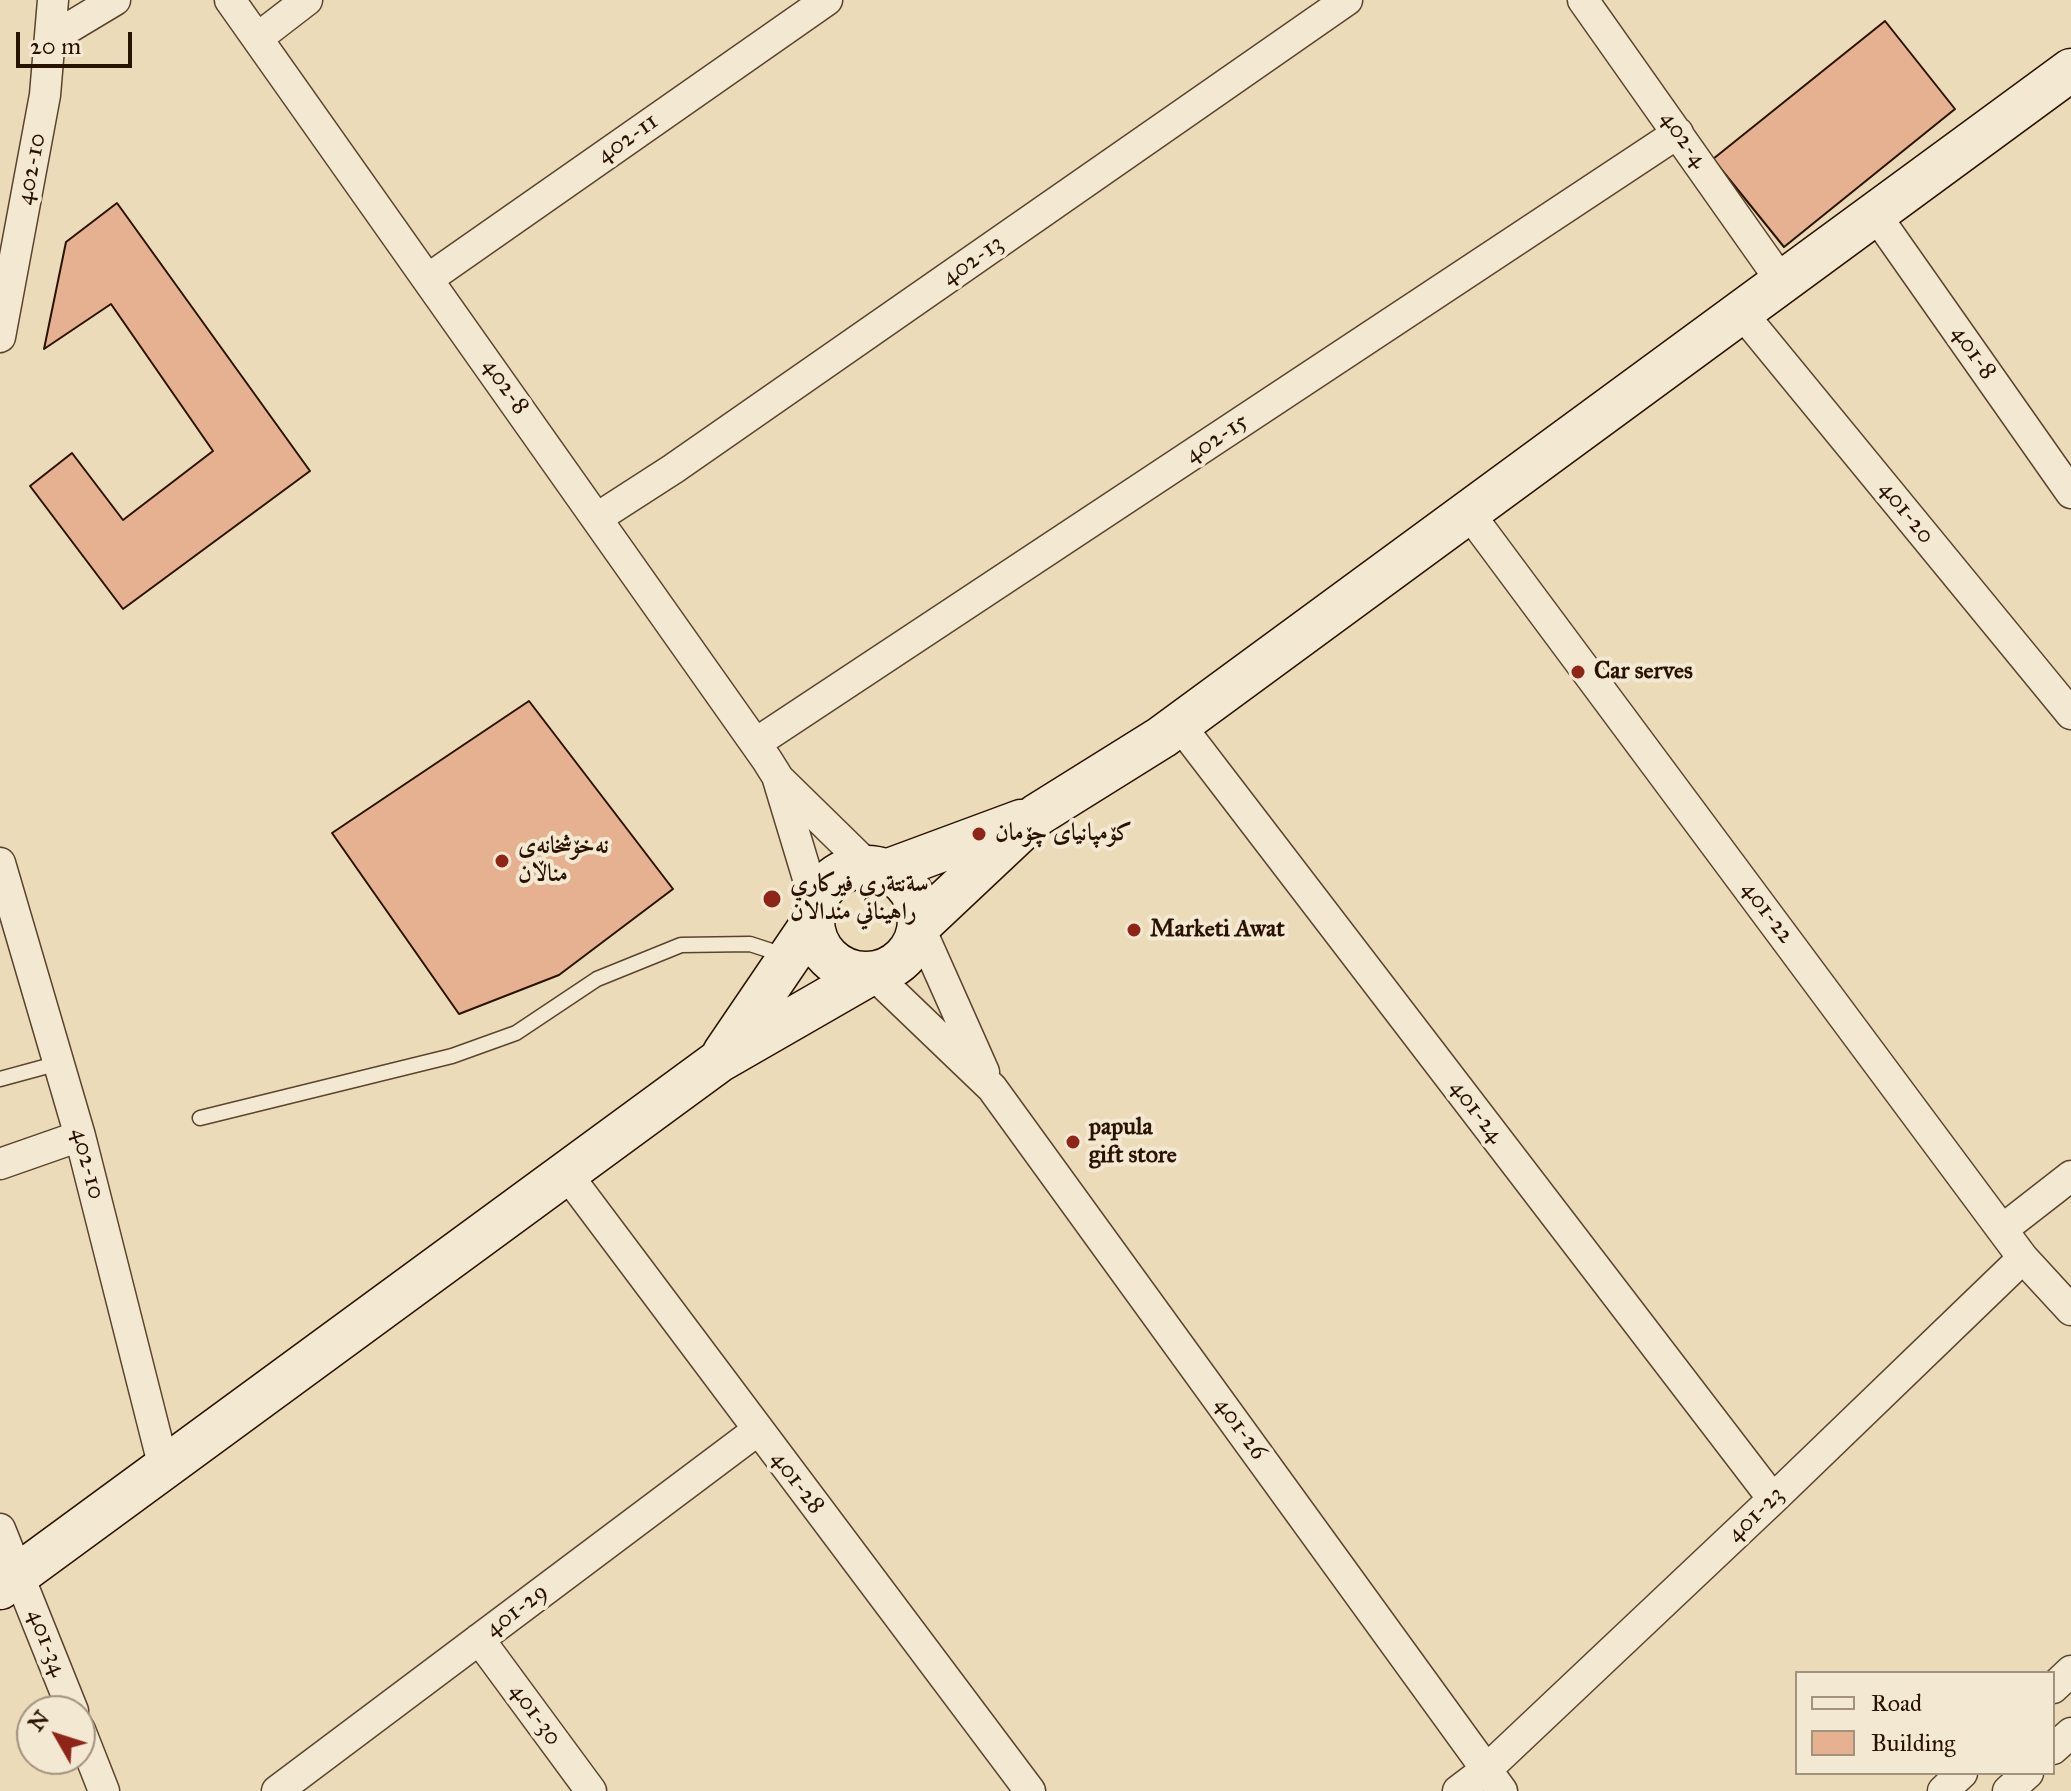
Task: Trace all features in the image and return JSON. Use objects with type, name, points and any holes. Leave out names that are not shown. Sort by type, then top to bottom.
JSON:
[{"type":"street","name":"402-10","points":[[0,337],[45,95],[53,0]]},
{"type":"street","points":[[50,39],[115,0]]},
{"type":"street","name":"402-8","points":[[230,0],[777,776]]},
{"type":"street","points":[[259,37],[307,0]]},
{"type":"street","name":"402-11","points":[[428,279],[827,0]]},
{"type":"street","name":"402-13","points":[[597,518],[673,469],[1347,0]]},
{"type":"street","name":"402-4","points":[[1583,0],[1782,282]]},
{"type":"street","points":[[919,926],[1037,815],[1179,724],[2071,70]]},
{"type":"street","name":"402-15","points":[[756,743],[1678,133]]},
{"type":"street","name":"401-8","points":[[1875,214],[2071,493]]},
{"type":"street","name":"401-20","points":[[1741,312],[2071,714]]},
{"type":"street","name":"401-22","points":[[1468,512],[2023,1258],[2071,1310]]},
{"type":"street","name":"401-24","points":[[1179,724],[1773,1499]]},
{"type":"street","points":[[9,1581],[719,1061],[872,973],[890,968],[904,958],[914,943],[919,926],[919,909],[912,892],[901,879],[877,869],[777,776]]},
{"type":"street","points":[[777,776],[814,913],[816,939],[825,954],[838,966],[855,973],[872,973],[992,1088]]},
{"type":"street","points":[[719,1061],[790,956],[814,913],[823,889],[836,877],[851,869],[877,869],[1037,815]]},
{"type":"street","name":"402-10","points":[[0,863],[80,1136],[164,1468]]},
{"type":"street","points":[[919,926],[992,1088]]},
{"type":"street","name":"401-26","points":[[992,1088],[1495,1780]]},
{"type":"street","points":[[0,1164],[80,1136]]},
{"type":"street","name":"401-28","points":[[566,1173],[1030,1791]]},
{"type":"street","points":[[2003,1229],[2071,1176]]},
{"type":"street","name":"401-23","points":[[1458,1791],[1495,1780],[1773,1499],[2023,1258]]},
{"type":"street","name":"401-29","points":[[277,1791],[758,1430]]},
{"type":"street","name":"401-34","points":[[0,1529],[9,1581],[65,1695]]},
{"type":"street","name":"401-30","points":[[479,1639],[591,1791]]},
{"type":"street","points":[[2055,1686],[2071,1671]]},
{"type":"street","points":[[2055,1747],[2071,1733]]},
{"type":"street","points":[[96,1771],[104,1791]]},
{"type":"street","points":[[1943,1791],[1960,1775]]},
{"type":"street","points":[[2008,1791],[2026,1775]]},
{"type":"lane","points":[[200,1118],[478,1047],[516,1033],[597,979],[681,945],[750,944],[790,956]]},
{"type":"lane","points":[[0,1079],[59,1063]]},
{"type":"building","points":[[1885,21],[1955,109],[1784,247],[1713,159]]},
{"type":"building","points":[[117,203],[310,471],[123,609],[30,486],[72,453],[123,520],[213,451],[111,304],[44,349],[66,242]]},
{"type":"building","name":"نەخۆشخانەی مناڵان","points":[[529,701],[673,889],[559,975],[459,1014],[332,833]]},
{"type":"place","name":"Car serves","points":[[1578,672]]},
{"type":"place","name":"کۆمپانیای چۆمان","points":[[979,834]]},
{"type":"place","name":"نەخۆشخانەی مناڵان","points":[[502,861]]},
{"type":"place","name":"سةنتةري فيركاري راهيناني مندالان","points":[[772,899]]},
{"type":"place","name":"Marketi Awat","points":[[1134,930]]},
{"type":"place","name":"papula gift store","points":[[1073,1142]]}]
